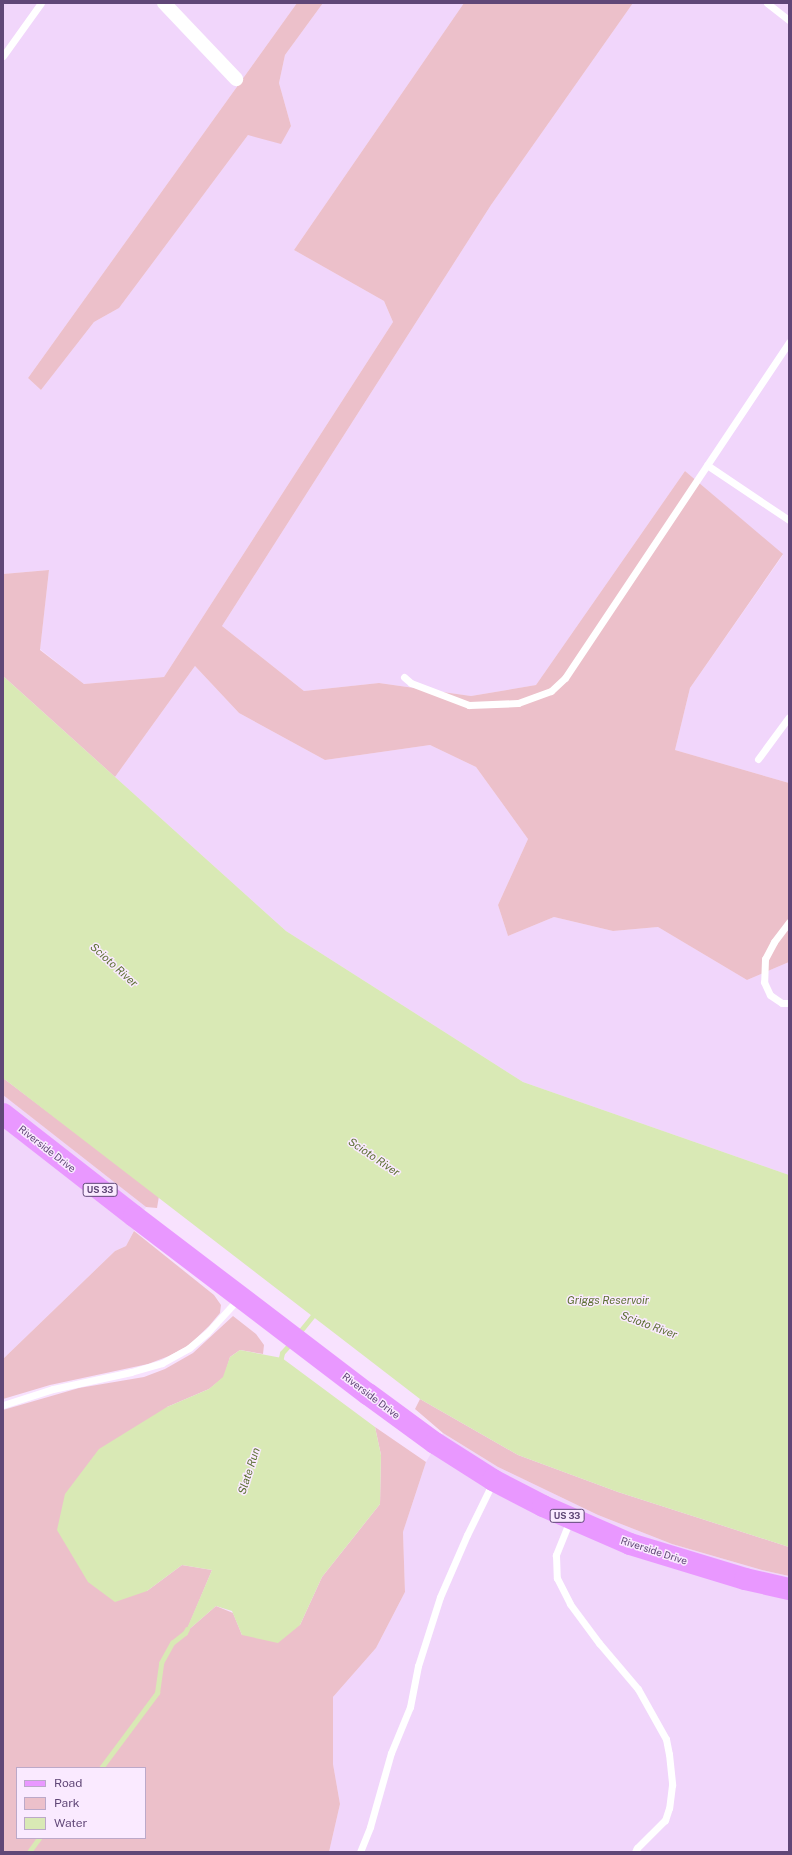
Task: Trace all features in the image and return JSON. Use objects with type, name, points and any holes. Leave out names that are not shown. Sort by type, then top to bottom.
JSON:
[{"type":"main road","name":"Riverside Drive","points":[[3,1114],[399,1418],[494,1480],[519,1494],[630,1544],[729,1574],[789,1590]]},
{"type":"street","points":[[164,3],[236,79]]},
{"type":"lane","points":[[3,56],[41,3]]},
{"type":"lane","points":[[766,3],[789,20]]},
{"type":"lane","points":[[404,677],[411,683],[469,705],[518,703],[551,691],[565,678],[789,342]]},
{"type":"lane","points":[[707,465],[789,520]]},
{"type":"lane","points":[[758,759],[789,717]]},
{"type":"lane","points":[[789,922],[774,942],[765,959],[764,982],[770,995],[782,1004],[789,1003]]},
{"type":"lane","points":[[3,1405],[53,1389],[131,1372],[162,1363],[189,1348],[207,1333],[240,1297]]},
{"type":"lane","points":[[360,1852],[370,1827],[391,1753],[410,1707],[418,1666],[440,1597],[467,1535],[494,1480]]},
{"type":"lane","points":[[571,1518],[556,1555],[557,1578],[570,1604],[599,1643],[638,1689],[666,1739],[669,1754],[672,1785],[669,1808],[665,1820],[637,1848],[635,1852]]},
{"type":"shaded area","points":[[3,3],[297,3],[28,378],[41,390],[94,322],[119,308],[248,135],[291,126],[279,83],[285,55],[323,3],[464,3],[294,250],[384,301],[393,322],[164,677],[84,684],[40,649],[49,570],[3,574]]},
{"type":"shaded area","points":[[633,3],[789,3],[789,783],[675,750],[690,688],[783,555],[685,471],[536,685],[471,696],[379,683],[304,691],[222,626],[491,205]]},
{"type":"shaded area","points":[[195,666],[239,713],[325,760],[430,745],[476,767],[528,839],[498,905],[508,936],[554,917],[613,931],[658,927],[747,980],[789,962],[789,1175],[523,1082],[286,931],[115,777]]},
{"type":"shaded area","points":[[3,1095],[146,1207],[126,1246],[115,1251],[3,1359]]},
{"type":"shaded area","points":[[443,1433],[498,1467],[598,1515],[672,1544],[762,1570],[789,1576],[789,1852],[329,1852],[340,1804],[333,1764],[333,1697],[376,1648],[405,1592],[403,1532],[426,1462]]},
{"type":"green space","points":[[297,3],[323,3],[285,55],[279,83],[291,126],[281,144],[248,135],[119,308],[94,322],[41,390],[28,378]]},
{"type":"green space","points":[[464,3],[633,3],[491,205],[222,626],[304,691],[379,683],[471,696],[536,685],[685,471],[783,554],[690,688],[675,750],[789,783],[789,962],[747,980],[658,927],[613,931],[554,917],[508,936],[498,905],[528,839],[476,767],[430,745],[325,760],[239,713],[195,666],[115,777],[3,676],[3,574],[49,570],[40,650],[84,684],[164,677],[393,322],[384,301],[294,250]]},
{"type":"green space","points":[[3,1078],[159,1196],[157,1208],[146,1207],[3,1095]]},
{"type":"green space","points":[[134,1231],[214,1295],[221,1305],[220,1313],[188,1346],[169,1356],[148,1364],[50,1385],[3,1399],[3,1359],[115,1251],[126,1246]]},
{"type":"green space","points":[[233,1316],[256,1334],[264,1345],[263,1354],[240,1350],[230,1357],[224,1377],[209,1389],[167,1407],[147,1591],[182,1565],[212,1570],[186,1632],[216,1606],[233,1613],[242,1635],[300,1625],[322,1577],[380,1504],[381,1455],[375,1427],[426,1462],[403,1532],[405,1592],[376,1648],[333,1697],[333,1764],[340,1804],[329,1852],[3,1852],[3,1410],[79,1388],[144,1377],[165,1369],[193,1353]]},
{"type":"green space","points":[[420,1399],[518,1455],[618,1492],[789,1547],[789,1576],[762,1570],[672,1544],[598,1515],[498,1467],[443,1433],[415,1409]]},
{"type":"water","name":"Griggs Reservoir","points":[[3,676],[286,931],[523,1082],[789,1175],[789,1547],[618,1492],[518,1455],[420,1399],[3,1078]]},
{"type":"water","points":[[240,1350],[282,1358],[375,1427],[381,1455],[380,1504],[322,1577],[300,1625],[278,1643],[242,1635],[232,1611],[216,1606],[185,1633],[212,1570],[182,1565],[147,1591],[115,1602],[88,1582],[57,1530],[65,1494],[99,1449],[167,1407],[209,1389],[223,1377],[230,1357]]},
{"type":"waterway","name":"Slate Run","points":[[298,1334],[316,1312]]},
{"type":"waterway","name":"Slate Run","points":[[280,1362],[282,1353],[291,1343]]},
{"type":"waterway","name":"Slate Run","points":[[102,1767],[157,1693],[161,1663],[172,1643],[185,1633],[187,1629]]},
{"type":"waterway","name":"Slate Run","points":[[29,1852],[38,1839]]},
{"type":"water label","name":"Scioto River","points":[[114,965]]},
{"type":"water label","name":"Scioto River","points":[[374,1157]]},
{"type":"water label","name":"Scioto River","points":[[649,1325]]}]
